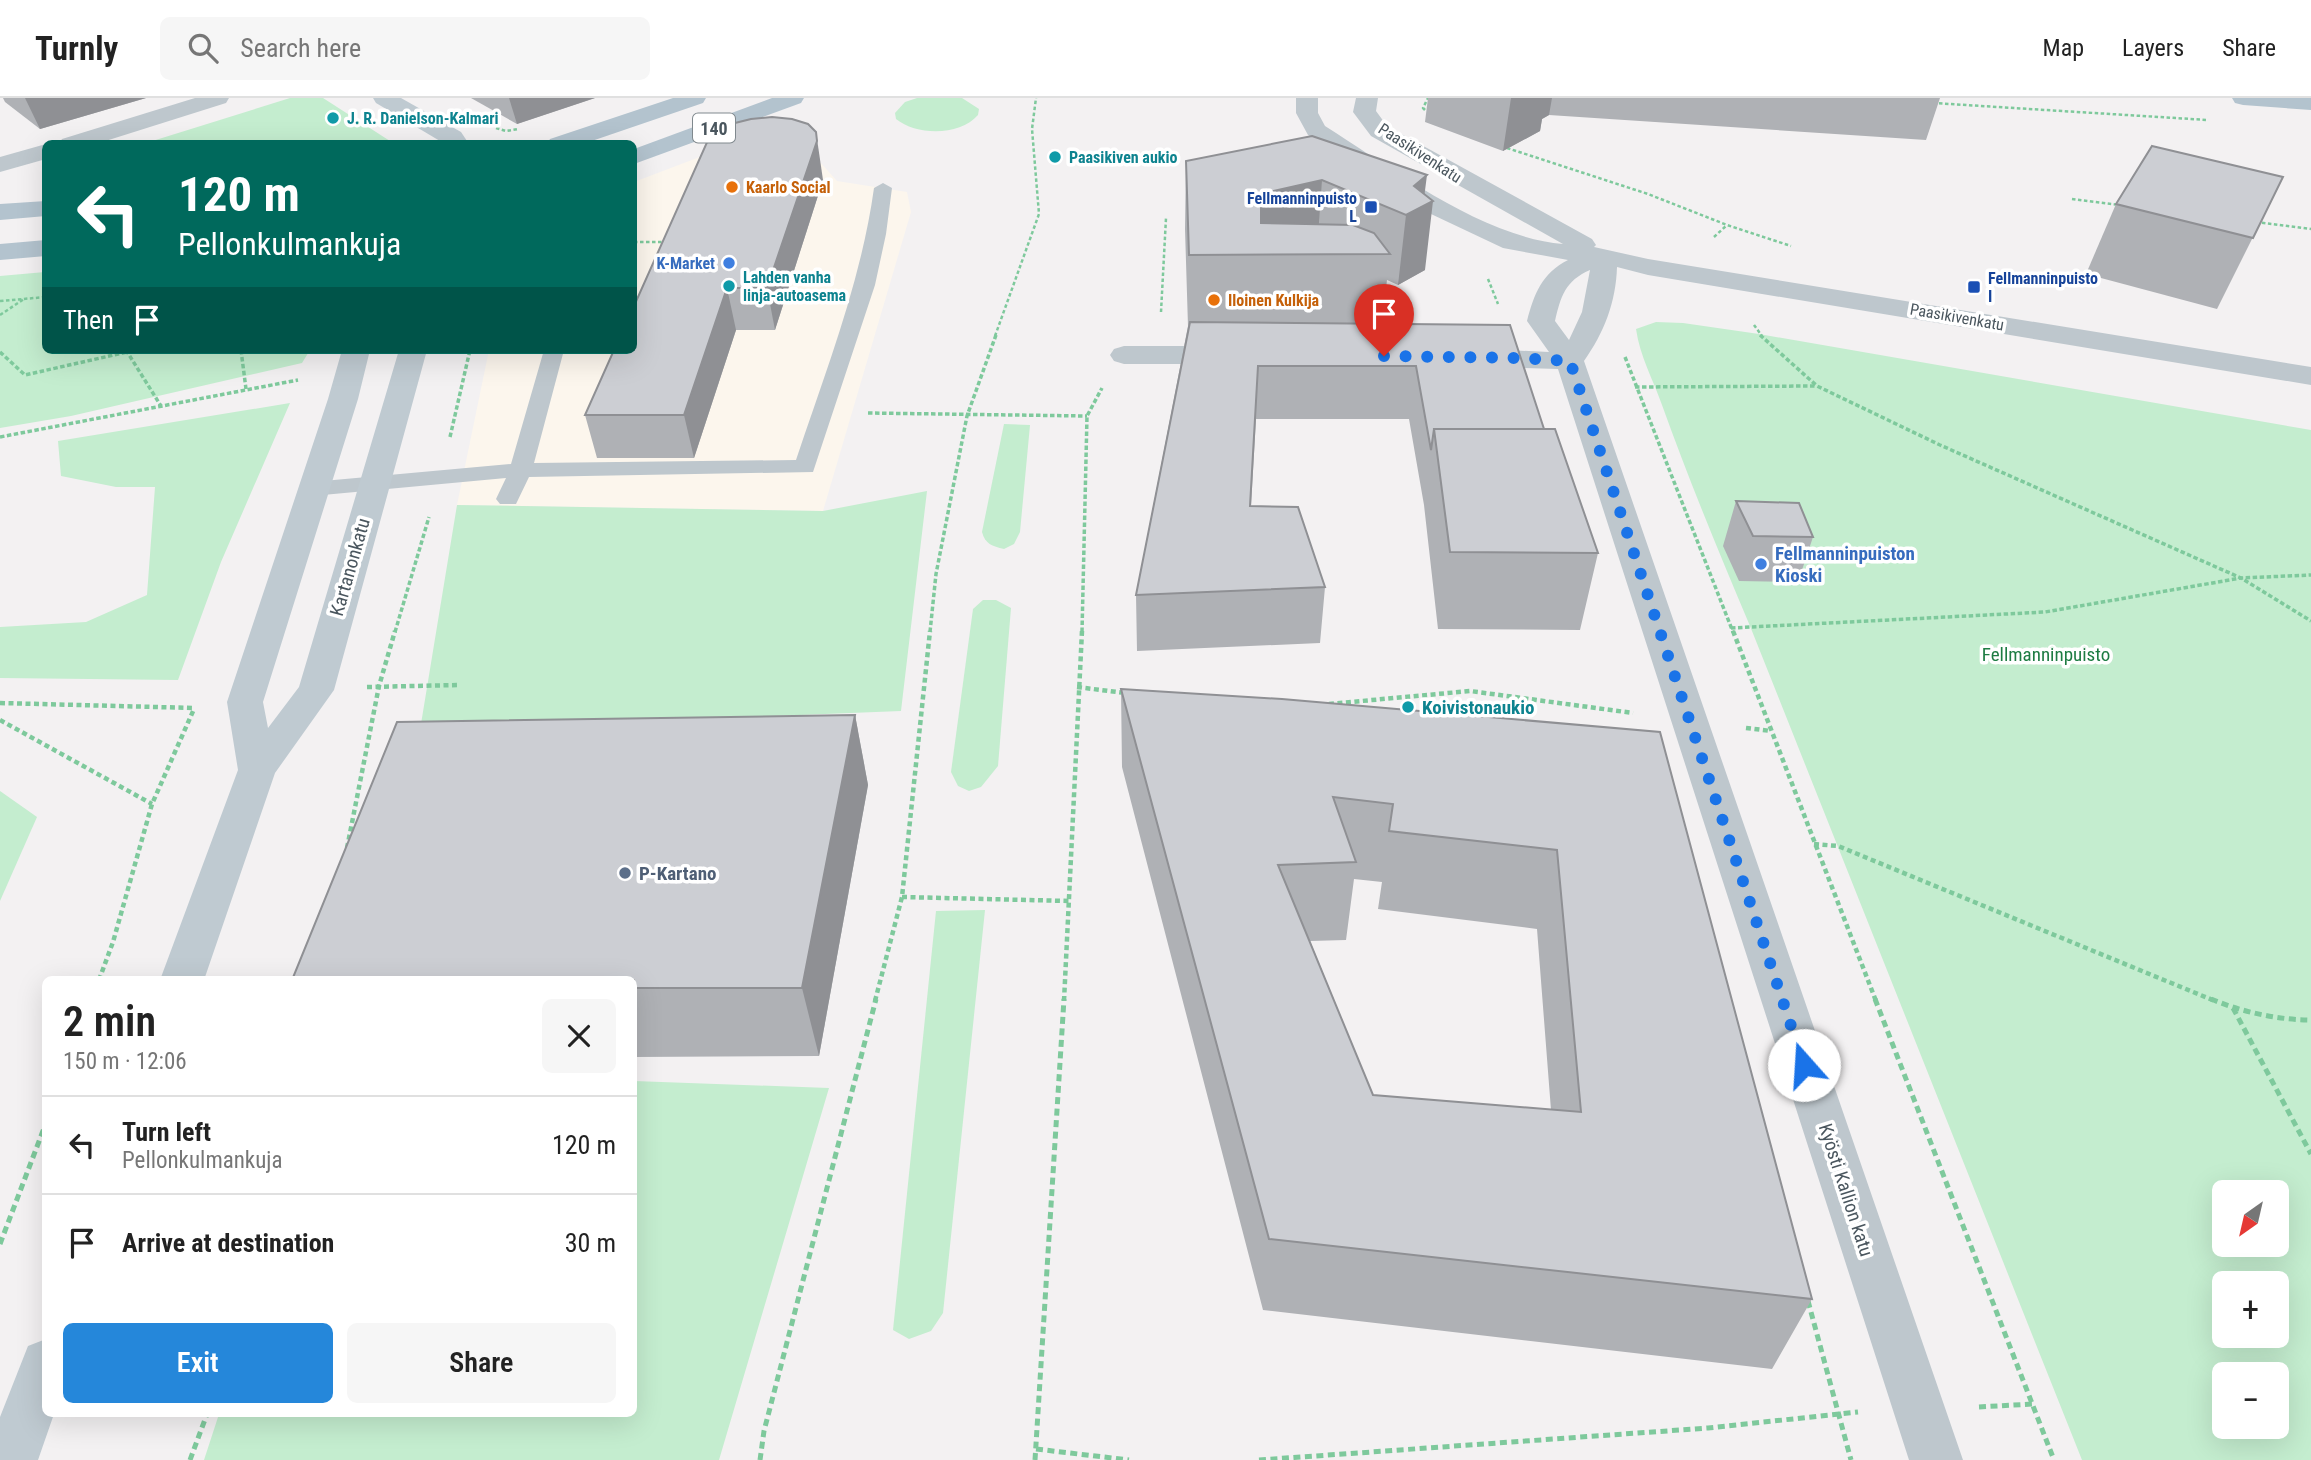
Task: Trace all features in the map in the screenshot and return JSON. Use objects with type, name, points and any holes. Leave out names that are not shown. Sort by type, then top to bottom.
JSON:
[{"type":"main road","points":[[384,98],[455,140]]},
{"type":"main road","name":"140","points":[[570,140],[695,98]]},
{"type":"main road","name":"140","points":[[637,156],[793,98]]},
{"type":"main road","points":[[2244,98],[2311,103]]},
{"type":"main road","points":[[0,212],[42,208]]},
{"type":"main road","points":[[0,251],[42,247]]},
{"type":"main road","name":"Kartanonkatu","points":[[257,770],[245,702],[343,399],[355,354]]},
{"type":"main road","name":"Kartanonkatu","points":[[184,976],[257,770],[316,690],[412,354]]},
{"type":"main road","points":[[11,1460],[42,1375]]},
{"type":"street","points":[[83,140],[218,98]]},
{"type":"street","name":"Paasikivenkatu","points":[[1307,98],[1307,113],[1316,130],[1440,209],[1512,242],[1551,251],[1603,256],[1648,267],[2311,376]]},
{"type":"street","name":"Paasikivenkatu","points":[[1367,98],[1364,112],[1379,131],[1469,184],[1603,256]]},
{"type":"street","points":[[0,165],[42,152]]},
{"type":"street","points":[[1438,357],[1570,361],[1589,335],[1593,314],[1604,288],[1603,256]]},
{"type":"street","name":"Kyösti Kallion katu","points":[[1603,256],[1564,271],[1554,279],[1541,321],[1570,361],[1936,1460]]},
{"type":"street","points":[[1124,355],[1263,355]]},
{"type":"lane","points":[[312,489],[521,470],[806,467],[865,285],[877,234],[883,188]]},
{"type":"lane","points":[[509,499],[521,470],[553,354]]},
{"type":"path","points":[[760,1460],[768,1418],[902,897],[936,574],[967,416],[1039,214],[1032,129],[1036,98]]},
{"type":"path","points":[[1926,103],[2214,121]]},
{"type":"path","points":[[1507,148],[1648,194],[1792,246]]},
{"type":"path","points":[[2072,199],[2125,205]]},
{"type":"path","points":[[1035,1460],[1070,901],[1077,687],[1084,588],[1087,416],[1124,355],[1161,314],[1166,218]]},
{"type":"path","points":[[2245,220],[2311,229]]},
{"type":"path","points":[[637,242],[674,242]]},
{"type":"path","points":[[0,301],[42,297]]},
{"type":"path","points":[[0,315],[25,299]]},
{"type":"path","points":[[1754,324],[1759,334],[1817,386],[1940,445],[2241,578],[2311,621]]},
{"type":"path","points":[[1622,346],[1634,387],[1680,495],[2054,1460]]},
{"type":"path","points":[[0,352],[25,374],[114,354]]},
{"type":"path","points":[[129,354],[161,405]]},
{"type":"path","points":[[242,354],[246,389]]},
{"type":"path","points":[[346,855],[379,687],[440,479],[469,354]]},
{"type":"path","points":[[0,437],[310,378]]},
{"type":"path","points":[[1634,387],[1817,386]]},
{"type":"path","points":[[821,414],[1087,416]]},
{"type":"path","points":[[1731,628],[2045,612],[2241,578],[2311,575]]},
{"type":"path","points":[[1077,687],[1127,693]]},
{"type":"path","points":[[1322,705],[1470,691],[1771,731]]},
{"type":"path","points":[[0,704],[194,708]]},
{"type":"path","points":[[0,720],[152,804]]},
{"type":"path","points":[[1814,844],[1838,846],[2232,1008],[2294,1020],[2311,1020]]},
{"type":"path","points":[[902,897],[1070,901]]},
{"type":"path","points":[[2232,1008],[2311,1154]]},
{"type":"path","points":[[0,1244],[42,1134]]},
{"type":"path","points":[[190,1460],[206,1417]]},
{"type":"path","points":[[1259,1460],[1708,1428]]},
{"type":"path","points":[[1035,1449],[1129,1460]]},
{"type":"shaded area","points":[[765,132],[819,161],[837,181],[907,192],[911,212],[823,511],[457,505],[488,354],[637,354],[637,181]]},
{"type":"green space","points":[[290,98],[323,98],[388,140],[156,140]]},
{"type":"green space","points":[[917,98],[962,98],[979,109],[978,115],[961,127],[950,130],[915,129],[896,119],[895,113],[905,102]]},
{"type":"green space","points":[[42,272],[42,354],[308,354],[302,363],[71,416],[0,428],[0,276]]},
{"type":"green space","name":"Fellmanninpuisto","points":[[1656,322],[1683,323],[2311,430],[2311,1460],[2082,1460],[1694,489],[1636,329]]},
{"type":"green space","points":[[290,403],[221,562],[178,680],[0,678],[0,627],[86,622],[147,595],[155,487],[116,487],[61,476],[58,441]]},
{"type":"green space","points":[[1004,424],[1030,425],[1020,532],[1014,544],[1004,549],[990,544],[982,532]]},
{"type":"green space","points":[[927,491],[901,711],[420,730],[457,505],[823,511]]},
{"type":"green space","points":[[983,600],[996,600],[1011,608],[998,766],[981,787],[969,791],[958,786],[951,772],[973,609]]},
{"type":"green space","points":[[0,791],[37,817],[0,901]]},
{"type":"green space","points":[[985,910],[943,1313],[931,1331],[909,1339],[893,1330],[936,911]]},
{"type":"green space","points":[[637,1081],[829,1088],[719,1460],[204,1460],[218,1417],[637,1417]]},
{"type":"building","name":"Lahden vanha linja-autoasema","points":[[772,117],[808,124],[816,132],[817,141],[767,288],[727,288],[684,415],[585,415],[612,354],[637,354],[637,299],[708,140],[716,131],[751,119]]},
{"type":"building","points":[[1312,136],[1427,175],[1414,186],[1433,201],[1406,215],[1322,180],[1265,193],[1261,198],[1261,223],[1353,225],[1374,233],[1390,254],[1189,255],[1186,161]]},
{"type":"building","points":[[2152,146],[2283,177],[2253,238],[2116,204]]},
{"type":"building","points":[[1190,322],[1510,325],[1544,429],[1434,429],[1431,450],[1416,366],[1258,366],[1250,506],[1298,507],[1325,587],[1136,595]]},
{"type":"building","points":[[1434,429],[1555,429],[1598,553],[1450,552]]},
{"type":"building","points":[[1736,501],[1799,503],[1813,537],[1753,536]]},
{"type":"building","points":[[1121,689],[1282,699],[1660,732],[1812,1299],[1269,1239]],"holes":[[[1333,797],[1393,804],[1389,831],[1557,850],[1581,1112],[1373,1095],[1278,865],[1356,862]]]},
{"type":"building","name":"P-Kartano","points":[[855,715],[802,988],[637,988],[637,976],[294,976],[397,722]]},
{"type":"place","name":"J. R. Danielson-Kalmari","points":[[333,118]]},
{"type":"place","name":"Paasikiven aukio","points":[[1055,157]]},
{"type":"place","name":"Kaarlo Social","points":[[732,187]]},
{"type":"place","name":"Fellmanninpuisto L","points":[[1371,207]]},
{"type":"place","name":"K-Market","points":[[729,263]]},
{"type":"place","name":"Lahden vanha linja-autoasema","points":[[729,286]]},
{"type":"place","name":"Fellmanninpuisto I","points":[[1974,287]]},
{"type":"place","name":"Iloinen Kulkija","points":[[1214,300]]},
{"type":"place","name":"Fellmanninpuiston Kioski","points":[[1761,564]]},
{"type":"place","name":"Koivistonaukio","points":[[1408,707]]},
{"type":"place","name":"P-Kartano","points":[[625,873]]},
{"type":"route","points":[[1384,356],[1570,361],[1804,1065]]}]
